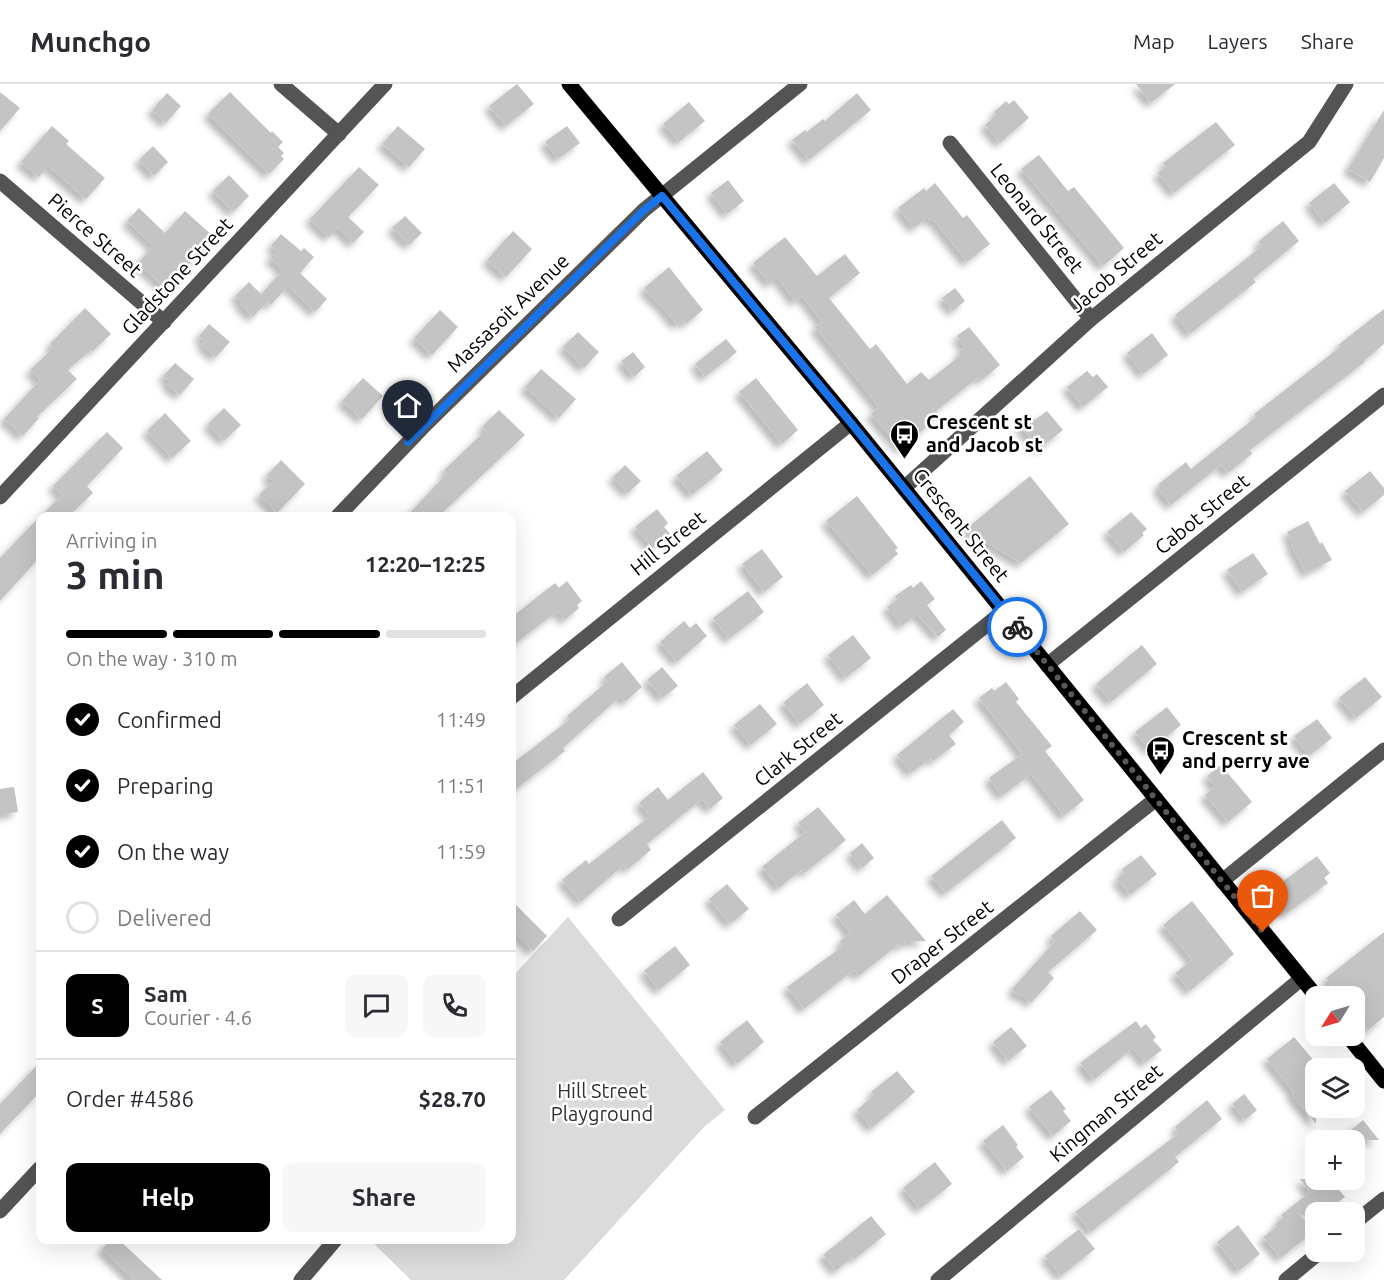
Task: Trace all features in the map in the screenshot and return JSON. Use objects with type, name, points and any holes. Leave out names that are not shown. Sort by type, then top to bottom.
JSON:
[{"type":"main road","name":"Crescent Street","points":[[570,84],[851,423],[1307,986]]},
{"type":"main road","points":[[1356,1046],[1384,1081]]},
{"type":"street","points":[[281,84],[339,134]]},
{"type":"street","name":"Gladstone Street","points":[[0,497],[386,84]]},
{"type":"street","name":"Massasoit Avenue","points":[[342,512],[422,428],[644,210],[800,84]]},
{"type":"street","name":"Jacob Street","points":[[904,488],[1091,319],[1309,141],[1346,84]]},
{"type":"street","name":"Leonard Street","points":[[950,143],[1091,319]]},
{"type":"street","name":"Pierce Street","points":[[0,181],[164,322]]},
{"type":"street","name":"Cabot Street","points":[[1047,665],[1384,395]]},
{"type":"street","name":"Hill Street","points":[[516,694],[851,423]]},
{"type":"street","name":"Clark Street","points":[[619,919],[1004,611]]},
{"type":"street","points":[[1222,881],[1384,750]]},
{"type":"street","name":"Draper Street","points":[[755,1117],[1156,799]]},
{"type":"street","name":"Kingman Street","points":[[938,1280],[1301,979]]},
{"type":"street","points":[[0,1211],[36,1172]]},
{"type":"street","points":[[1365,1214],[1384,1199]]},
{"type":"street","points":[[301,1280],[332,1244]]},
{"type":"street","points":[[1296,1277],[1310,1262]]},
{"type":"green space","name":"Hill Street Playground","points":[[568,917],[725,1110],[705,1126],[564,1280],[411,1280],[374,1244],[516,1244],[516,973]]},
{"type":"building","points":[[517,84],[534,104],[506,126],[489,106]]},
{"type":"building","points":[[1136,84],[1175,84],[1151,103]]},
{"type":"building","points":[[0,92],[20,108],[0,131]]},
{"type":"building","points":[[230,92],[283,142],[278,147],[284,153],[281,156],[284,159],[269,174],[208,114]]},
{"type":"building","points":[[167,93],[181,106],[166,123],[152,110]]},
{"type":"building","points":[[857,93],[871,110],[809,160],[792,140],[823,119],[825,121]]},
{"type":"building","points":[[1014,100],[1029,118],[1000,143],[985,125],[1006,101],[1009,104]]},
{"type":"building","points":[[689,102],[705,121],[679,142],[663,124]]},
{"type":"building","points":[[1384,110],[1384,158],[1370,182],[1348,169]]},
{"type":"building","points":[[1216,122],[1235,145],[1174,193],[1158,173],[1166,167],[1163,163]]},
{"type":"building","points":[[52,126],[69,141],[66,144],[105,178],[86,199],[48,166],[39,177],[21,162]]},
{"type":"building","points":[[398,126],[425,149],[409,167],[382,144]]},
{"type":"building","points":[[567,126],[580,143],[558,159],[545,142]]},
{"type":"building","points":[[153,146],[168,162],[154,176],[139,160]]},
{"type":"building","points":[[1039,155],[1068,191],[1074,187],[1124,248],[1103,266],[1021,169]]},
{"type":"building","points":[[359,167],[379,185],[348,217],[364,232],[353,243],[338,228],[329,237],[310,219]]},
{"type":"building","points":[[229,175],[249,196],[233,212],[213,191]]},
{"type":"building","points":[[728,180],[744,201],[727,214],[711,193]]},
{"type":"building","points":[[935,183],[963,218],[967,215],[990,244],[967,262],[933,219],[930,221],[928,217],[914,228],[898,208],[924,188],[926,191]]},
{"type":"building","points":[[1334,183],[1350,202],[1325,223],[1309,203]]},
{"type":"building","points":[[139,208],[165,233],[185,211],[215,238],[165,288],[138,263],[153,246],[127,221]]},
{"type":"building","points":[[405,216],[422,233],[409,245],[392,228]]},
{"type":"building","points":[[1283,221],[1299,241],[1253,279],[1256,282],[1190,334],[1175,315],[1262,246],[1258,242]]},
{"type":"building","points":[[513,231],[532,249],[506,277],[487,260]]},
{"type":"building","points":[[281,234],[301,251],[304,248],[314,257],[300,273],[327,299],[315,312],[288,286],[271,305],[267,302],[253,317],[235,296],[249,282],[261,294],[283,270],[270,258],[277,251],[271,246]]},
{"type":"building","points":[[785,237],[817,276],[845,254],[860,273],[829,298],[870,349],[876,344],[907,384],[921,372],[929,380],[961,355],[959,352],[965,347],[957,336],[969,327],[1000,365],[982,380],[979,377],[936,411],[940,415],[901,449],[871,414],[879,407],[815,327],[822,322],[802,296],[795,301],[777,277],[770,284],[753,263]]},
{"type":"building","points":[[669,267],[703,310],[686,324],[683,320],[677,325],[644,288]]},
{"type":"building","points":[[955,288],[965,301],[953,311],[942,298]]},
{"type":"building","points":[[85,308],[111,334],[68,370],[77,379],[37,417],[39,418],[23,436],[4,419],[40,380],[30,370],[53,348],[50,344]]},
{"type":"building","points":[[1384,309],[1384,344],[1365,362],[1250,450],[1252,454],[1228,473],[1221,465],[1171,505],[1159,490],[1159,484],[1186,462],[1191,469],[1256,417],[1254,414],[1340,347],[1338,345]]},
{"type":"building","points":[[440,310],[458,327],[432,355],[414,338]]},
{"type":"building","points":[[209,324],[230,342],[216,357],[202,345],[205,341],[199,336]]},
{"type":"building","points":[[578,332],[599,352],[584,368],[563,347]]},
{"type":"building","points":[[1152,333],[1168,355],[1143,374],[1127,353]]},
{"type":"building","points":[[726,339],[737,352],[705,377],[695,364]]},
{"type":"building","points":[[633,352],[645,367],[634,377],[621,361]]},
{"type":"building","points":[[175,363],[194,379],[180,395],[167,384],[170,381],[163,376]]},
{"type":"building","points":[[541,369],[576,399],[559,418],[525,387]]},
{"type":"building","points":[[1087,371],[1093,377],[1097,374],[1108,387],[1083,407],[1067,387]]},
{"type":"building","points":[[363,378],[383,396],[362,419],[342,401]]},
{"type":"building","points":[[756,378],[798,430],[782,444],[739,392]]},
{"type":"building","points":[[224,408],[241,425],[224,441],[208,424]]},
{"type":"building","points":[[499,410],[525,435],[443,512],[411,512],[447,473],[444,470],[486,430],[482,427]]},
{"type":"building","points":[[1047,411],[1063,430],[1039,449],[1020,426],[1032,416],[1035,420]]},
{"type":"building","points":[[165,413],[191,441],[172,458],[147,431]]},
{"type":"building","points":[[107,432],[123,448],[87,486],[93,493],[73,512],[45,512],[62,495],[53,486]]},
{"type":"building","points":[[707,451],[723,470],[692,495],[676,476]]},
{"type":"building","points":[[281,460],[305,484],[276,512],[259,495],[273,481],[267,475]]},
{"type":"building","points":[[625,465],[641,481],[628,493],[613,477]]},
{"type":"building","points":[[1370,471],[1384,488],[1384,495],[1363,512],[1345,491]]},
{"type":"building","points":[[1030,476],[1069,524],[1021,563],[965,530]]},
{"type":"building","points":[[857,496],[898,548],[895,550],[898,554],[872,575],[826,521]]},
{"type":"building","points":[[657,509],[668,523],[664,527],[670,534],[652,548],[635,527]]},
{"type":"building","points":[[1131,512],[1147,529],[1142,533],[1144,535],[1124,552],[1107,532]]},
{"type":"building","points":[[36,520],[36,561],[0,601],[0,558]]},
{"type":"building","points":[[1308,521],[1320,544],[1322,542],[1332,560],[1306,573],[1291,545],[1293,544],[1287,532]]},
{"type":"building","points":[[762,549],[783,577],[764,592],[742,564]]},
{"type":"building","points":[[1253,553],[1268,574],[1242,592],[1227,570]]},
{"type":"building","points":[[567,581],[582,601],[577,605],[579,608],[565,620],[558,611],[516,643],[516,614],[555,583],[559,588]]},
{"type":"building","points":[[921,581],[935,599],[927,605],[946,630],[938,637],[917,614],[902,626],[887,607],[897,599],[895,596],[911,585],[913,588]]},
{"type":"building","points":[[748,591],[764,612],[729,639],[713,618]]},
{"type":"building","points":[[684,621],[690,628],[696,623],[707,636],[677,662],[660,642]]},
{"type":"building","points":[[853,635],[871,658],[846,678],[828,655]]},
{"type":"building","points":[[1142,645],[1157,664],[1111,702],[1096,684]]},
{"type":"building","points":[[622,662],[642,687],[625,702],[621,696],[563,748],[565,751],[516,789],[516,761],[570,719],[567,716],[608,681],[604,677]]},
{"type":"building","points":[[662,667],[678,686],[662,698],[647,680]]},
{"type":"building","points":[[1365,677],[1382,697],[1356,718],[1339,698]]},
{"type":"building","points":[[1006,682],[1019,699],[1016,702],[1052,746],[1045,751],[1084,800],[1064,816],[1031,774],[1002,796],[989,778],[1022,754],[979,698],[992,688],[994,691]]},
{"type":"building","points":[[807,683],[824,705],[800,724],[783,703]]},
{"type":"building","points":[[760,704],[777,724],[751,745],[734,725]]},
{"type":"building","points":[[1167,707],[1181,725],[1150,750],[1135,732]]},
{"type":"building","points":[[953,709],[964,722],[949,735],[956,744],[933,761],[931,758],[911,773],[897,755]]},
{"type":"building","points":[[1317,719],[1332,738],[1309,756],[1294,736]]},
{"type":"building","points":[[1221,765],[1252,802],[1228,822],[1205,795],[1215,786],[1207,776]]},
{"type":"building","points":[[703,772],[723,798],[710,809],[702,799],[647,844],[651,850],[628,869],[624,865],[581,902],[562,880],[586,860],[589,864],[650,816],[639,803],[658,787],[668,800]]},
{"type":"building","points":[[14,787],[18,812],[0,815],[0,789]]},
{"type":"building","points":[[818,807],[846,840],[805,873],[803,869],[779,888],[762,867],[805,832],[798,823]]},
{"type":"building","points":[[1002,820],[1016,838],[946,893],[931,876]]},
{"type":"building","points":[[862,843],[874,858],[862,868],[850,853]]},
{"type":"building","points":[[1141,855],[1157,874],[1130,895],[1117,879],[1124,873],[1122,869]]},
{"type":"building","points":[[1317,856],[1330,873],[1324,878],[1328,883],[1286,914],[1269,892]]},
{"type":"building","points":[[727,884],[749,909],[730,924],[709,899]]},
{"type":"building","points":[[887,895],[926,941],[906,942],[901,947],[899,944],[859,976],[854,970],[804,1009],[787,987],[843,946],[840,941],[850,933],[836,915],[854,900],[865,914]]},
{"type":"building","points":[[1192,901],[1234,954],[1190,991],[1175,973],[1192,960],[1163,925]]},
{"type":"building","points":[[516,905],[547,936],[533,951],[516,934]]},
{"type":"building","points":[[1080,911],[1097,930],[1048,972],[1054,978],[1031,1003],[1021,994],[1019,997],[1012,989],[1055,941],[1051,936]]},
{"type":"building","points":[[1384,932],[1384,1017],[1368,1030],[1365,1027],[1365,986],[1332,986],[1326,978]]},
{"type":"building","points":[[675,946],[690,965],[659,990],[644,971]]},
{"type":"building","points":[[747,1020],[764,1042],[737,1064],[720,1042]]},
{"type":"building","points":[[1136,1021],[1141,1028],[1146,1024],[1156,1037],[1153,1040],[1162,1050],[1145,1063],[1133,1048],[1094,1080],[1080,1063]]},
{"type":"building","points":[[1011,1027],[1027,1046],[1008,1061],[993,1042]]},
{"type":"building","points":[[1294,1037],[1312,1058],[1305,1058],[1305,1111],[1292,1095],[1294,1093],[1267,1059]]},
{"type":"building","points":[[36,1066],[36,1096],[0,1134],[0,1104]]},
{"type":"building","points":[[897,1071],[915,1092],[872,1128],[857,1110],[874,1095],[871,1092]]},
{"type":"building","points":[[1051,1090],[1066,1109],[1063,1111],[1071,1121],[1053,1136],[1029,1107]]},
{"type":"building","points":[[1244,1094],[1257,1110],[1245,1120],[1232,1104]]},
{"type":"building","points":[[1207,1100],[1222,1119],[1175,1157],[1179,1162],[1091,1232],[1075,1212],[1179,1133],[1175,1127]]},
{"type":"building","points":[[1363,1120],[1379,1140],[1365,1140],[1365,1130],[1351,1130]]},
{"type":"building","points":[[1003,1125],[1024,1157],[1007,1171],[983,1141]]},
{"type":"building","points":[[935,1162],[952,1184],[920,1209],[903,1188]]},
{"type":"building","points":[[1308,1190],[1339,1190],[1345,1197],[1339,1202],[1305,1202],[1305,1212],[1298,1212],[1305,1220],[1305,1238],[1281,1258],[1263,1237],[1277,1226],[1275,1224],[1283,1218],[1281,1215],[1310,1192]]},
{"type":"building","points":[[871,1216],[886,1234],[836,1271],[823,1255]]},
{"type":"building","points":[[1238,1225],[1260,1254],[1239,1271],[1217,1242]]},
{"type":"building","points":[[1079,1229],[1095,1249],[1061,1276],[1045,1256]]},
{"type":"building","points":[[106,1244],[123,1244],[162,1280],[133,1280],[102,1249]]},
{"type":"way so far","points":[[1017,627],[1263,932]]},
{"type":"place","name":"Crescent st and Jacob st","points":[[905,460]]},
{"type":"place","name":"Crescent st and perry ave","points":[[1161,776]]},
{"type":"route","points":[[408,442],[644,210],[662,196],[1017,627]]}]
